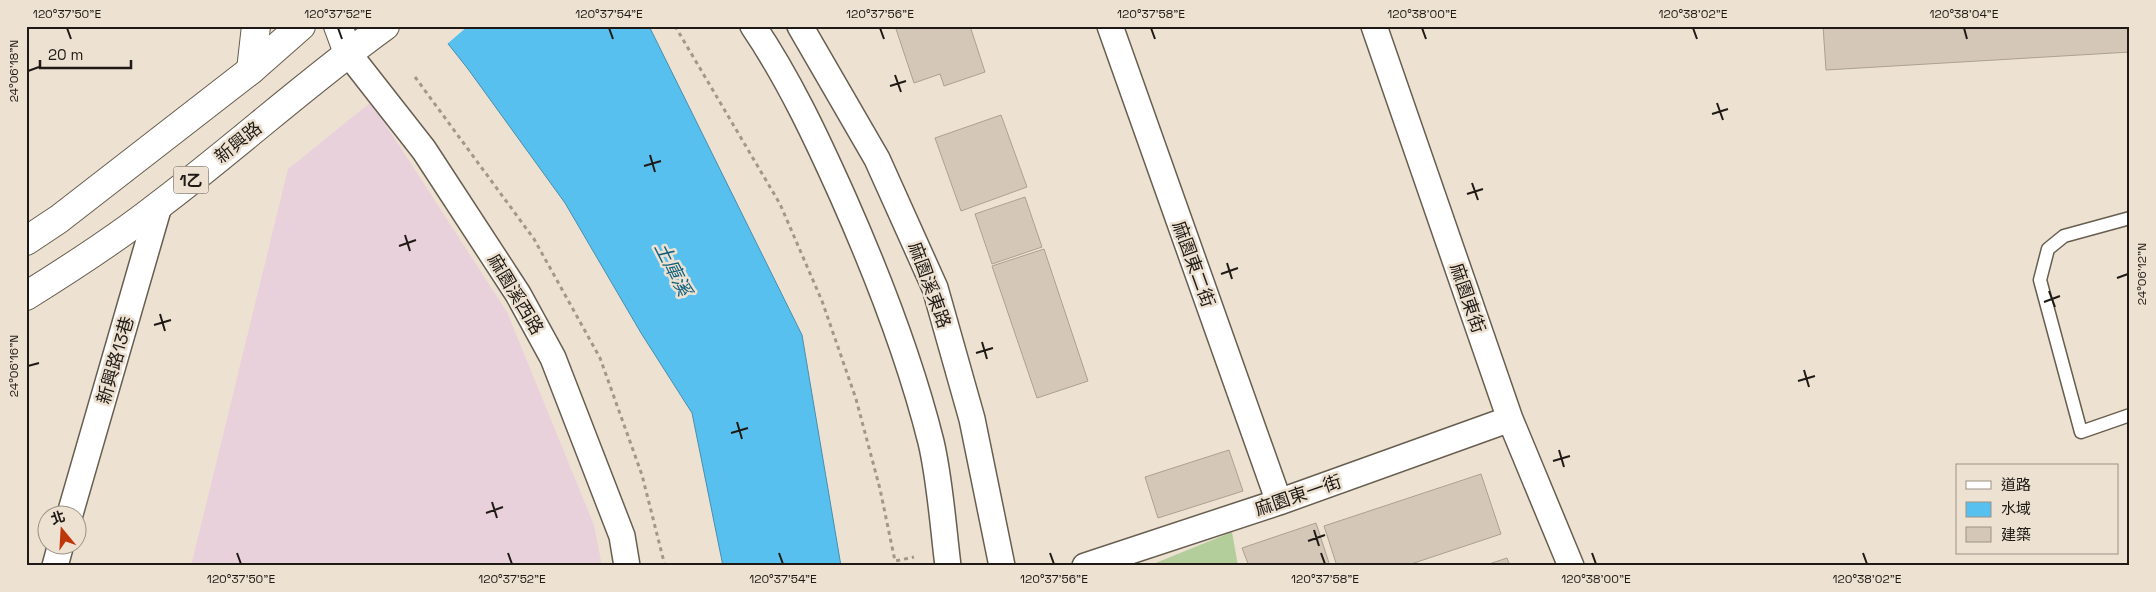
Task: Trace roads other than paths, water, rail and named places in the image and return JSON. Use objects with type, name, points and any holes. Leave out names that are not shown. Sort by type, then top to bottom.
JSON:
[{"type":"main road","points":[[251,70],[256,26]]},
{"type":"main road","points":[[26,241],[60,219],[251,70],[301,26]]},
{"type":"main road","points":[[338,26],[348,39]]},
{"type":"main road","name":"1乙","points":[[348,39],[385,26]]},
{"type":"main road","name":"新興路","points":[[26,296],[86,258],[159,206],[348,39]]},
{"type":"street","points":[[795,26],[759,35],[795,98],[832,173],[870,258],[905,352],[931,444],[948,566]]},
{"type":"street","name":"麻園溪東路","points":[[800,26],[877,159],[935,288],[972,419],[1002,566]]},
{"type":"street","name":"麻園東二街","points":[[1110,26],[1279,502]]},
{"type":"street","name":"麻園東街","points":[[1374,26],[1510,419],[1571,566]]},
{"type":"street","name":"麻園溪西路","points":[[348,39],[424,150],[518,294],[553,358],[619,527],[627,566]]},
{"type":"street","name":"新興路13巷","points":[[73,504],[159,206]]},
{"type":"street","name":"麻園東一街","points":[[1085,566],[1279,502],[1510,419]]},
{"type":"street","points":[[55,566],[59,554]]},
{"type":"lane","points":[[2130,218],[2064,236],[2048,249],[2040,280],[2081,432],[2130,416]]},
{"type":"water","name":"土庫溪","points":[[434,26],[649,26],[802,335],[841,566],[723,566],[692,413],[641,333],[565,203],[468,69]]}]
